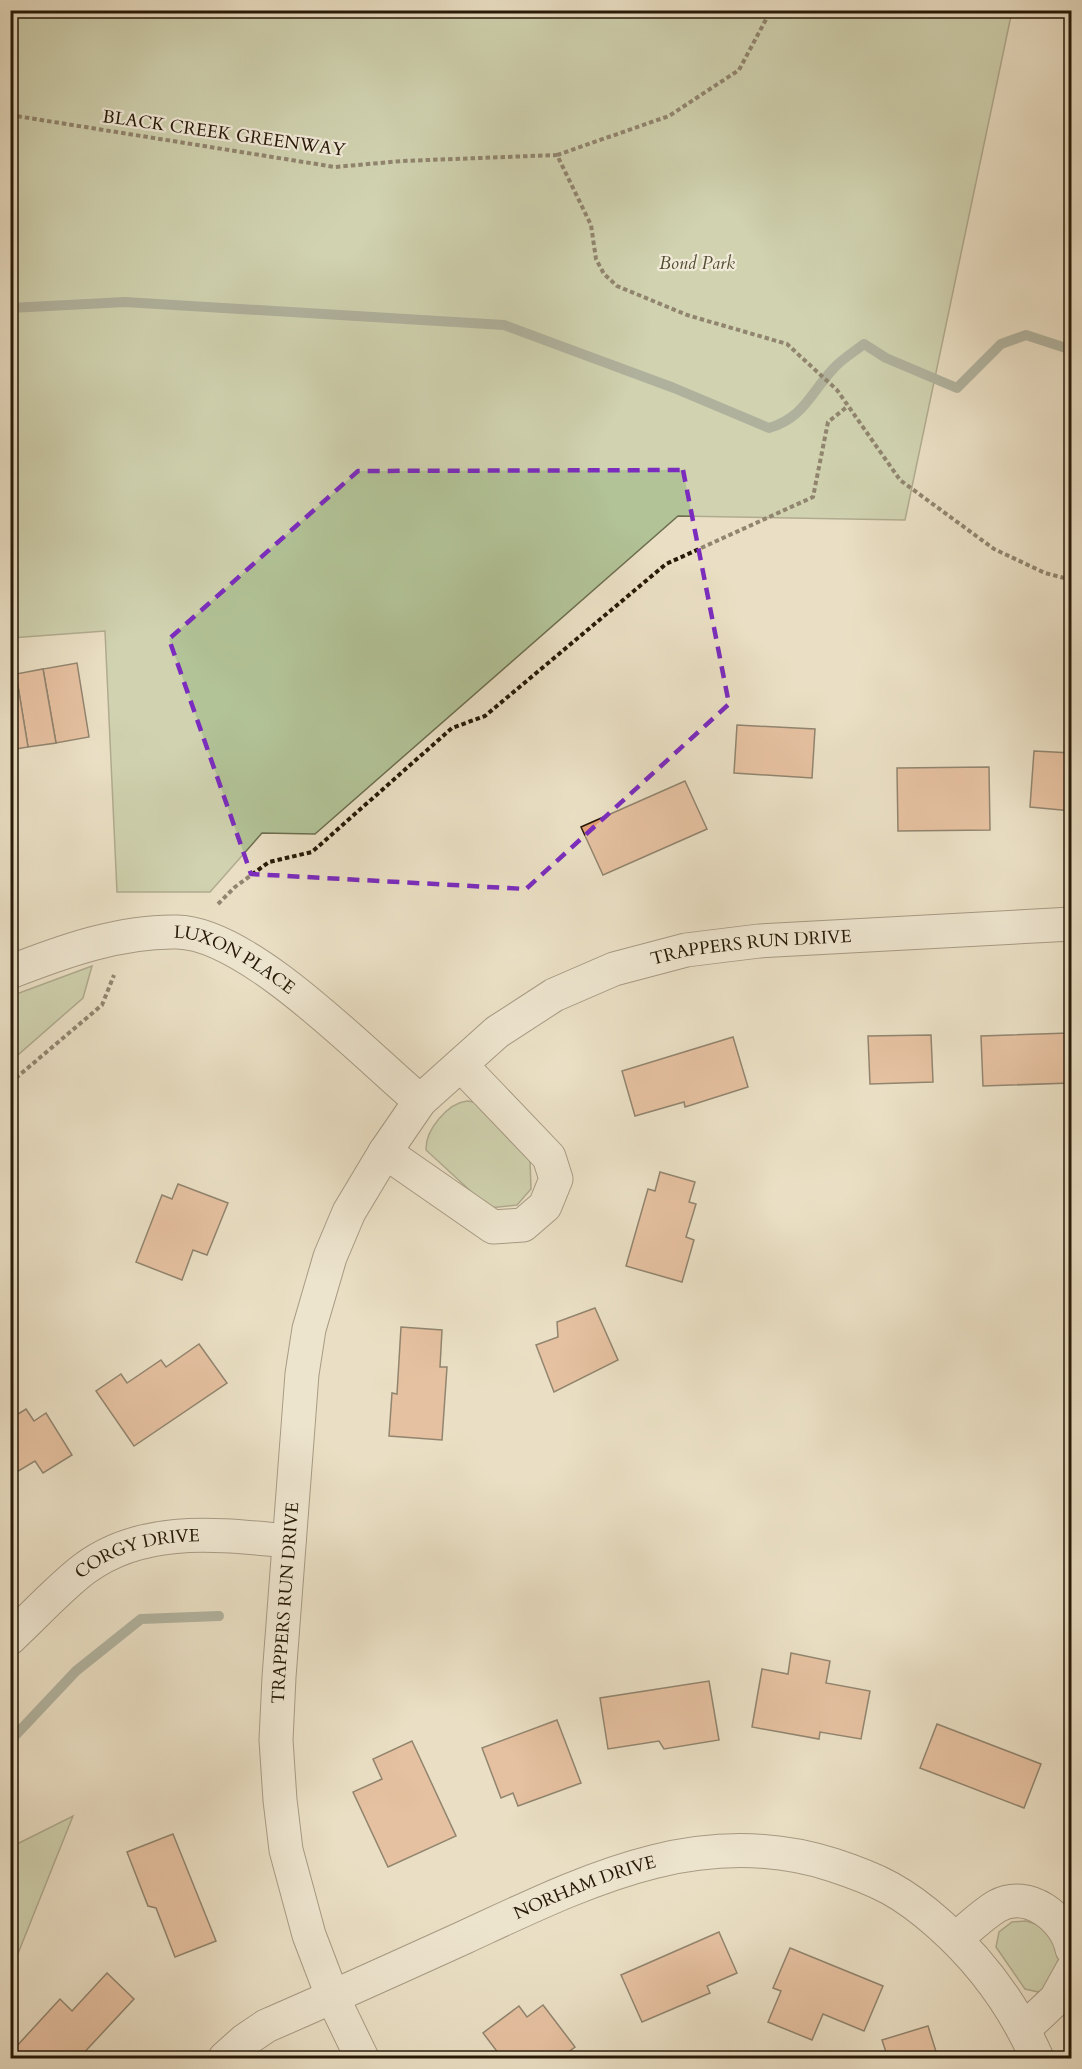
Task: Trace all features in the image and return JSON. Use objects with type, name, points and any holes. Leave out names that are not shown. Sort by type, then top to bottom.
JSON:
[{"type":"street","name":"TRAPPERS RUN DRIVE","points":[[362,2058],[333,1998],[309,1935],[297,1892],[286,1850],[276,1740],[302,1374],[309,1329],[320,1287],[337,1239],[349,1212],[385,1152],[420,1101],[497,1032],[554,995],[614,969],[686,950],[759,941],[1071,924]]},
{"type":"street","name":"LUXON PLACE","points":[[10,972],[69,950],[129,935],[189,934],[230,948],[278,977],[420,1101]]},
{"type":"street","points":[[385,1152],[493,1227],[523,1225],[545,1206],[556,1179],[549,1156],[461,1065]]},
{"type":"street","name":"CORGY DRIVE","points":[[10,1638],[85,1569],[108,1554],[137,1543],[172,1536],[200,1534],[289,1541]]},
{"type":"street","name":"NORHAM DRIVE","points":[[225,2058],[266,2026],[593,1880],[645,1862],[735,1849],[782,1852],[858,1873],[896,1889],[956,1939],[995,1983],[1030,2044]]},
{"type":"street","points":[[956,1939],[998,1906],[1026,1902],[1053,1915],[1063,1926],[1071,1949]]},
{"type":"street","name":"NORHAM DRIVE","points":[[1030,2044],[1071,1970]]},
{"type":"path","name":"BLACK CREEK GREENWAY","points":[[10,115],[335,167],[402,161],[557,155],[669,116],[739,70],[771,10]]},
{"type":"path","points":[[557,155],[591,225],[596,259],[604,274],[617,286],[687,315],[787,344],[837,390],[900,480],[994,549],[1045,573],[1071,580]]},
{"type":"path","points":[[189,934],[235,887],[269,861],[312,852],[452,728],[485,716],[666,564],[813,497],[828,422],[848,406]]},
{"type":"path","points":[[10,1083],[102,1005],[129,935]]},
{"type":"highlighted area","points":[[683,470],[729,704],[526,889],[251,874],[169,639],[358,471]]},
{"type":"green space","name":"Bond Park","points":[[11,10],[1012,11],[905,520],[678,516],[315,834],[262,833],[210,892],[117,892],[105,631],[11,638]]},
{"type":"green space","points":[[92,966],[83,998],[11,1061],[11,996]]},
{"type":"green space","points":[[467,1101],[474,1102],[530,1161],[531,1189],[517,1205],[489,1208],[426,1150],[429,1134],[439,1119],[452,1107]]},
{"type":"green space","points":[[73,1816],[11,1971],[11,1847]]},
{"type":"green space","points":[[1026,1921],[1047,1931],[1057,1946],[1059,1955],[1056,1976],[1051,1987],[1038,1992],[1025,1989],[996,1947],[999,1932],[1012,1922]]},
{"type":"building","points":[[77,663],[89,737],[56,743],[43,669]]},
{"type":"building","points":[[43,669],[56,743],[28,747],[16,674]]},
{"type":"building","points":[[16,674],[28,747],[10,750],[10,675]]},
{"type":"building","points":[[737,725],[815,729],[812,778],[734,773]]},
{"type":"building","points":[[1034,751],[1072,753],[1072,811],[1030,807]]},
{"type":"building","points":[[989,767],[990,830],[898,831],[897,768]]},
{"type":"building","points":[[685,781],[707,829],[603,875],[581,827]]},
{"type":"building","points":[[1069,1033],[1071,1083],[983,1086],[981,1036]]},
{"type":"building","points":[[931,1035],[933,1082],[870,1084],[868,1036]]},
{"type":"building","points":[[733,1037],[748,1087],[685,1107],[684,1102],[635,1116],[622,1071]]},
{"type":"building","points":[[660,1172],[695,1182],[689,1202],[696,1204],[686,1237],[694,1240],[682,1282],[626,1266],[648,1189],[655,1191]]},
{"type":"building","points":[[178,1184],[228,1203],[207,1255],[193,1250],[182,1280],[136,1262],[162,1195],[172,1199]]},
{"type":"building","points":[[595,1308],[618,1360],[554,1392],[536,1345],[558,1337],[557,1322]]},
{"type":"building","points":[[401,1327],[442,1330],[440,1367],[447,1367],[442,1440],[389,1436],[392,1393],[397,1394]]},
{"type":"building","points":[[199,1344],[227,1383],[134,1446],[96,1391],[121,1374],[127,1383],[161,1360],[166,1367]]},
{"type":"building","points":[[26,1409],[34,1421],[46,1413],[72,1455],[43,1473],[35,1461],[10,1476],[10,1419]]},
{"type":"building","points":[[791,1653],[830,1661],[826,1683],[870,1691],[861,1739],[820,1732],[819,1739],[752,1727],[762,1669],[788,1674]]},
{"type":"building","points":[[709,1681],[719,1740],[664,1749],[659,1741],[608,1749],[600,1698]]},
{"type":"building","points":[[557,1720],[581,1783],[518,1806],[513,1793],[501,1798],[482,1748]]},
{"type":"building","points":[[937,1724],[1041,1764],[1024,1808],[920,1768]]},
{"type":"building","points":[[412,1741],[456,1836],[388,1867],[353,1792],[382,1779],[373,1759]]},
{"type":"building","points":[[173,1834],[216,1941],[175,1957],[156,1908],[148,1906],[127,1852]]},
{"type":"building","points":[[719,1932],[737,1973],[707,1986],[710,1993],[642,2022],[621,1975]]},
{"type":"building","points":[[790,1948],[883,1986],[864,2031],[823,2014],[812,2040],[768,2022],[781,1991],[773,1988]]},
{"type":"building","points":[[107,1973],[134,1999],[79,2058],[27,2058],[15,2048],[60,1999],[72,2011]]},
{"type":"building","points":[[543,2005],[575,2047],[560,2058],[502,2058],[483,2033],[519,2006],[527,2017]]},
{"type":"building","points":[[928,2026],[938,2058],[888,2058],[882,2040]]},
{"type":"waterway","points":[[10,308],[125,302],[504,325],[674,388],[769,428],[781,424],[799,411],[837,365],[864,344],[886,358],[957,388],[1001,344],[1026,335],[1072,350]]},
{"type":"waterway","points":[[10,1741],[76,1671],[141,1619],[219,1616]]}]
